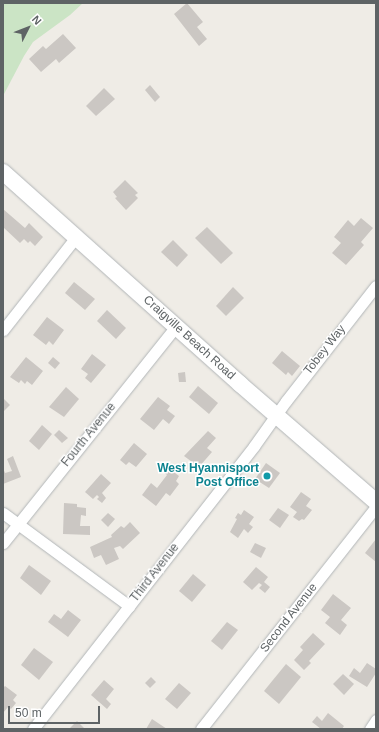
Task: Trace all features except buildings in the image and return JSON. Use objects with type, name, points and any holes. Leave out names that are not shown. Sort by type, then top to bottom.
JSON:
[{"type":"main road","name":"Craigville Beach Road","points":[[3,172],[276,416],[376,502]]},
{"type":"street","points":[[3,330],[76,237]]},
{"type":"street","name":"Tobey Way","points":[[276,416],[286,400],[376,286]]},
{"type":"street","name":"Fourth Avenue","points":[[3,543],[176,326]]},
{"type":"street","name":"Third Avenue","points":[[33,729],[276,416]]},
{"type":"street","name":"Second Avenue","points":[[201,729],[376,507]]},
{"type":"street","points":[[3,513],[129,606]]},
{"type":"street","points":[[370,729],[376,720]]},
{"type":"green space","points":[[3,3],[83,3],[70,15],[33,42],[3,96]]},
{"type":"place","name":"West Hyannisport Post Office","points":[[267,476]]}]
